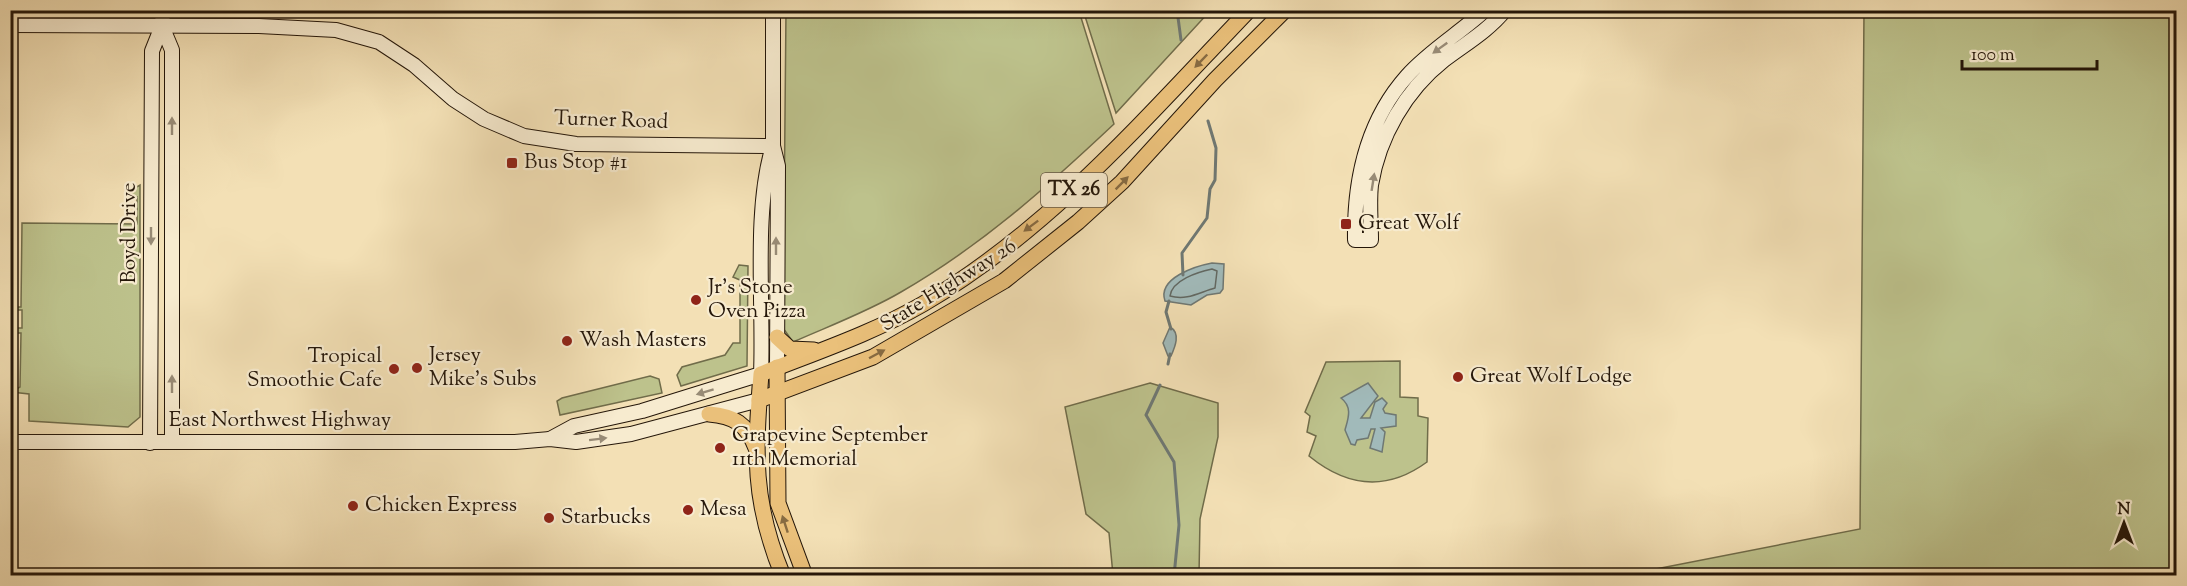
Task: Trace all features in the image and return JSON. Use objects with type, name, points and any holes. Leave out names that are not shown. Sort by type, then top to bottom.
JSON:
[{"type":"main road","name":"State Highway 26","points":[[759,400],[824,378],[873,357],[1004,281],[1039,254],[1122,182],[1215,80],[1285,10]]},
{"type":"main road","name":"State Highway 26","points":[[761,374],[829,349],[923,304],[966,276],[1044,216],[1110,157],[1245,14]]},
{"type":"main road","points":[[1245,14],[1259,37]]},
{"type":"main road","points":[[777,337],[790,349],[829,349]]},
{"type":"main road","points":[[777,368],[778,502],[805,576]]},
{"type":"main road","points":[[761,374],[756,448],[760,508],[770,544],[783,576]]},
{"type":"main road","name":"TX 26","points":[[777,424],[791,401],[809,385],[824,378]]},
{"type":"main road","points":[[709,414],[727,416],[743,424],[756,448]]},
{"type":"street","name":"Boyd Drive","points":[[150,443],[152,51],[162,26],[163,10]]},
{"type":"street","points":[[773,10],[773,146],[778,166],[777,368]]},
{"type":"street","points":[[1485,10],[1408,75],[1384,106],[1366,146],[1357,188],[1355,240],[1371,240],[1371,186],[1379,150],[1396,114],[1419,85],[1443,61],[1472,41],[1505,10]]},
{"type":"street","name":"Turner Road","points":[[10,25],[262,26],[336,30],[379,42],[405,59],[453,99],[484,119],[516,133],[554,142],[773,146]]},
{"type":"street","name":"Boyd Drive","points":[[162,26],[172,50],[172,442]]},
{"type":"street","points":[[761,374],[763,225],[768,164],[773,146]]},
{"type":"street","points":[[152,159],[172,168]]},
{"type":"street","points":[[152,178],[172,168]]},
{"type":"street","name":"East Northwest Highway","points":[[550,439],[574,426],[642,411],[761,374]]},
{"type":"street","name":"East Northwest Highway","points":[[10,442],[515,442],[550,439],[576,442],[631,434],[759,400]]},
{"type":"green space","points":[[1083,10],[1210,10],[1210,11],[1116,113]]},
{"type":"green space","points":[[786,11],[1079,11],[1114,124],[1038,193],[959,255],[888,299],[793,342],[783,328]]},
{"type":"green space","points":[[1864,11],[2176,11],[2176,575],[1625,575],[1860,529]]},
{"type":"green space","points":[[140,185],[140,417],[128,427],[29,421],[29,394],[11,392],[20,387],[21,333],[11,333],[10,328],[22,328],[22,310],[11,310],[10,307],[21,307],[22,223],[137,224],[137,197],[130,197],[130,191]]},
{"type":"green space","points":[[739,265],[748,266],[747,366],[681,386],[677,375],[682,367],[725,355],[733,343],[740,343],[740,280],[733,277]]},
{"type":"green space","points":[[1400,361],[1400,397],[1418,398],[1418,416],[1428,418],[1427,462],[1397,478],[1367,482],[1338,474],[1309,456],[1316,436],[1307,432],[1310,416],[1305,412],[1326,362]]},
{"type":"green space","points":[[650,376],[659,379],[662,393],[560,415],[557,401],[562,398]]},
{"type":"green space","points":[[1150,383],[1218,403],[1218,437],[1200,519],[1199,575],[1113,575],[1109,533],[1086,514],[1065,407]]},
{"type":"water","points":[[1212,263],[1224,264],[1223,289],[1220,293],[1207,295],[1191,305],[1165,301],[1164,293],[1172,280],[1188,270]]},
{"type":"water","points":[[1170,327],[1175,333],[1176,340],[1171,356],[1168,356],[1163,343]]},
{"type":"water","points":[[1368,383],[1378,396],[1361,418],[1370,418],[1375,402],[1382,398],[1387,403],[1383,409],[1385,413],[1396,415],[1396,426],[1381,428],[1385,432],[1382,452],[1370,448],[1375,429],[1371,429],[1368,438],[1357,440],[1355,445],[1351,444],[1345,430],[1348,409],[1341,398]]},
{"type":"waterway","points":[[1177,10],[1181,40]]},
{"type":"waterway","points":[[1183,275],[1182,253],[1207,218],[1210,189],[1215,180],[1216,148],[1208,121]]},
{"type":"waterway","points":[[1169,301],[1166,312],[1171,329]]},
{"type":"waterway","points":[[1168,364],[1170,354]]},
{"type":"waterway","points":[[1160,385],[1146,415],[1174,462],[1179,525],[1174,576]]},
{"type":"place","name":"Bus Stop #1","points":[[512,163]]},
{"type":"place","name":"Great Wolf","points":[[1346,224]]},
{"type":"place","name":"Jr's Stone Oven Pizza","points":[[696,300]]},
{"type":"place","name":"Wash Masters","points":[[567,341]]},
{"type":"place","name":"Jersey Mike's Subs","points":[[417,368]]},
{"type":"place","name":"Tropical Smoothie Cafe","points":[[394,369]]},
{"type":"place","name":"Great Wolf Lodge","points":[[1458,377]]},
{"type":"place","name":"Grapevine September 11th Memorial","points":[[720,448]]},
{"type":"place","name":"Chicken Express","points":[[353,506]]},
{"type":"place","name":"Mesa","points":[[688,510]]},
{"type":"place","name":"Starbucks","points":[[549,518]]}]
